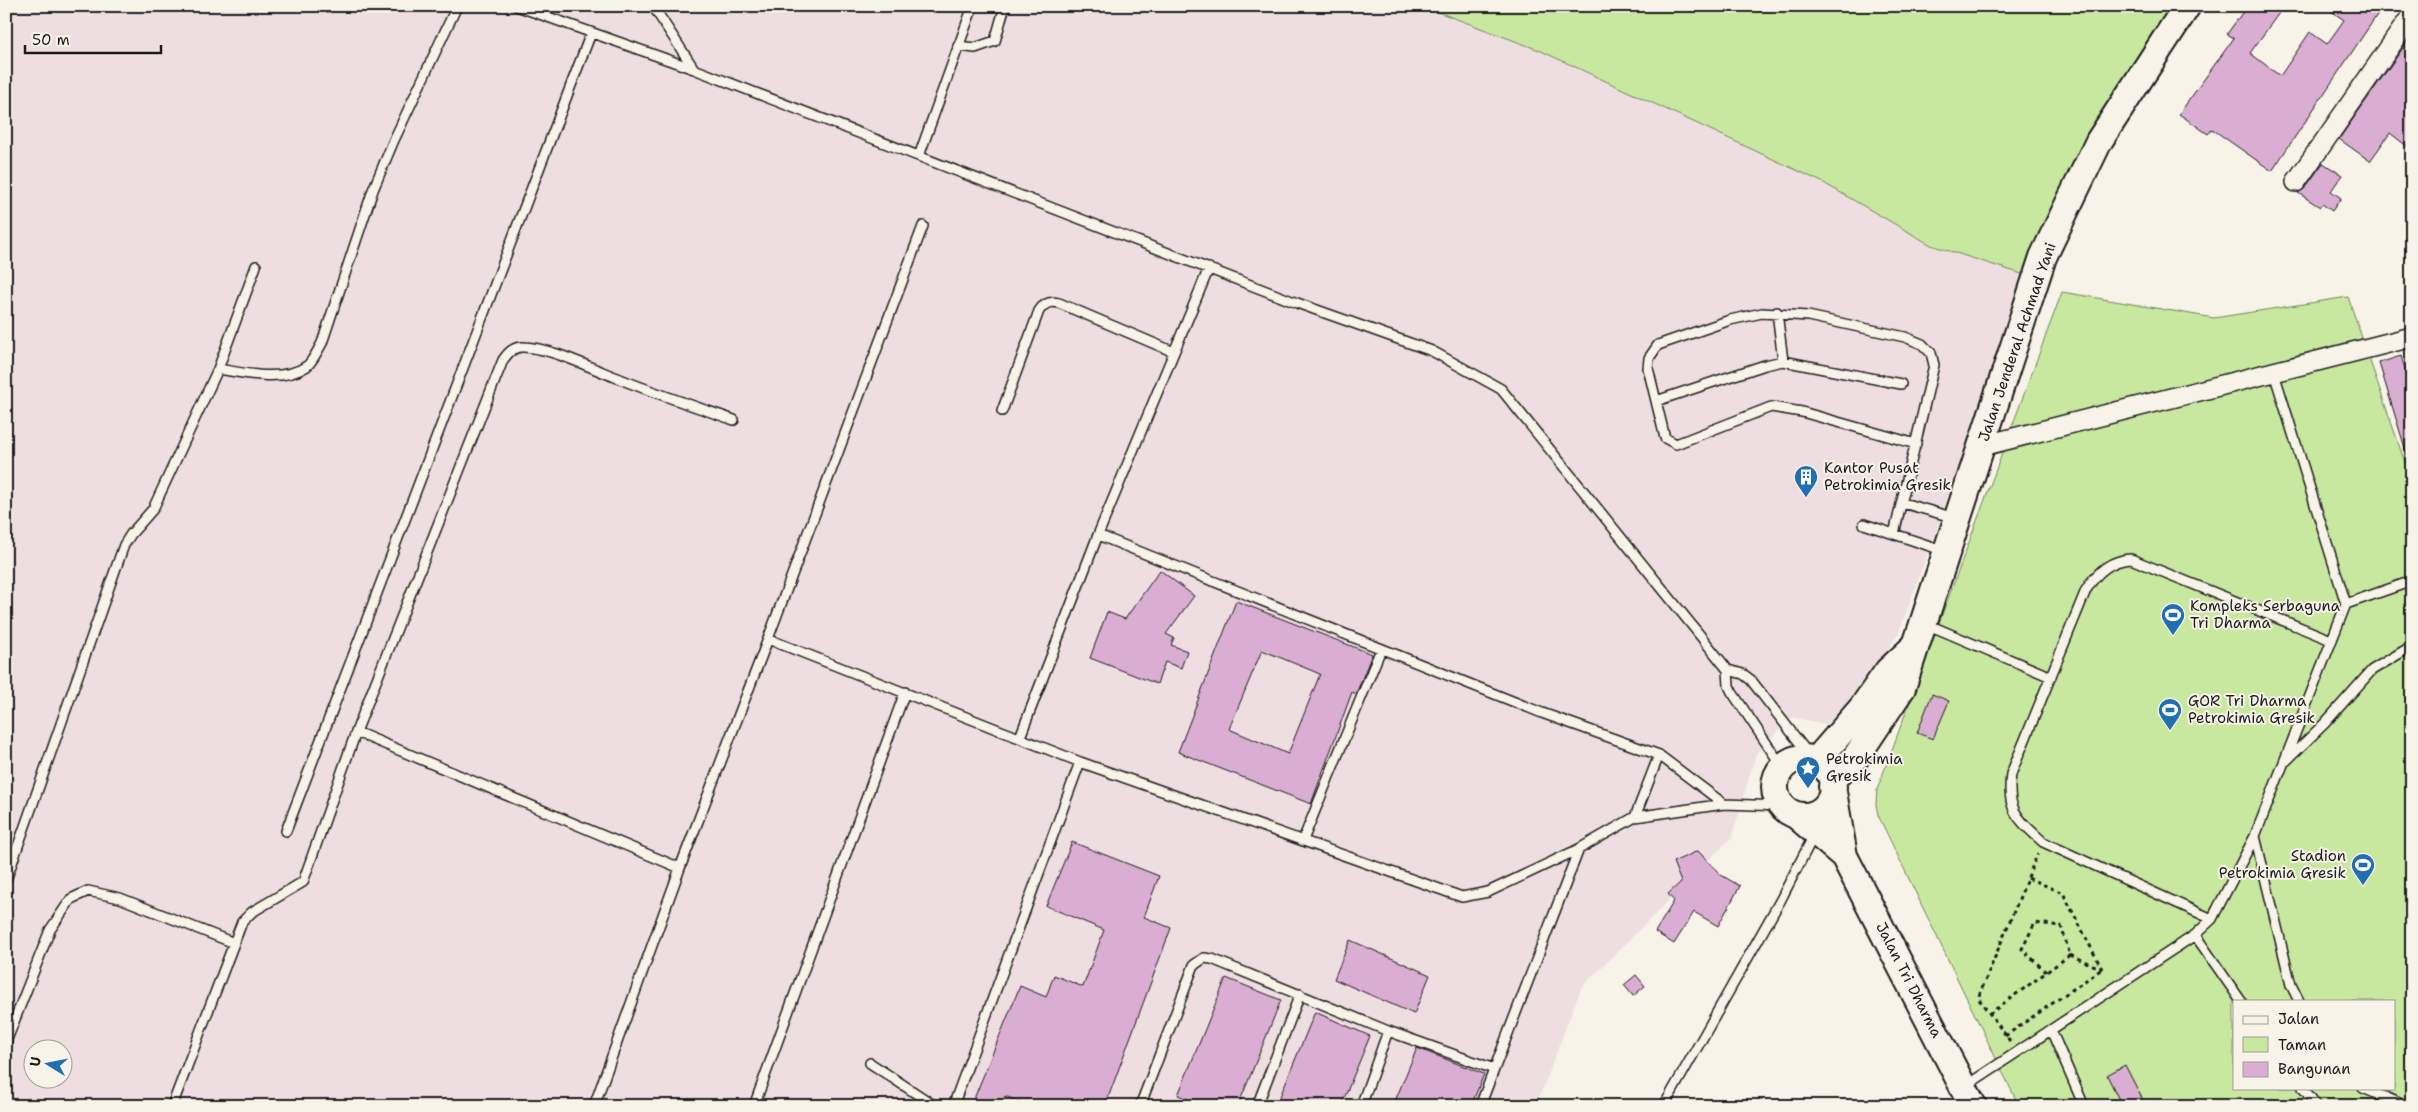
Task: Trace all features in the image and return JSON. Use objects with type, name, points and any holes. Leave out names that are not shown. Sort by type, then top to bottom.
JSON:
[{"type":"main road","name":"Jalan Jenderal Achmad Yani","points":[[1921,634],[1945,551],[1982,446],[2043,257],[2099,141],[2186,6]]},
{"type":"main road","points":[[1824,771],[1797,759],[1783,768],[1778,774],[1776,791],[1798,817],[1814,814],[1828,803],[1824,771],[1862,708],[1888,671],[1921,634]]},
{"type":"main road","name":"Jalan Tri Dharma","points":[[1824,771],[1844,856],[1968,1097]]},
{"type":"main road","name":"Jalan Tri Dharma","points":[[1798,817],[1844,856]]},
{"type":"street","points":[[2296,182],[2412,15]]},
{"type":"street","points":[[1982,446],[2274,372],[2410,340]]},
{"type":"lane","points":[[218,369],[262,375],[290,373],[308,365],[322,343],[373,190],[394,140],[458,6]]},
{"type":"lane","points":[[517,6],[694,69],[1297,303],[1432,351],[1500,389],[1728,670],[1729,686],[1732,692],[1783,768]]},
{"type":"lane","points":[[653,6],[694,69]]},
{"type":"lane","points":[[918,156],[973,6]]},
{"type":"lane","points":[[958,46],[975,48],[995,41],[1005,6]]},
{"type":"lane","points":[[286,831],[592,33]]},
{"type":"lane","points":[[594,1106],[680,868],[923,226]]},
{"type":"lane","points":[[6,880],[124,545],[131,534],[153,510],[218,369],[256,266]]},
{"type":"lane","points":[[1020,737],[1098,535],[1209,268]]},
{"type":"lane","points":[[1002,411],[1039,312],[1042,306],[1052,302],[1059,303],[1174,352]]},
{"type":"lane","points":[[1777,312],[1783,361]]},
{"type":"lane","points":[[1894,534],[1903,503],[1934,365],[1931,353],[1922,344],[1896,335],[1808,316],[1777,312],[1762,313],[1730,320],[1658,345],[1649,358],[1648,368],[1665,438],[1676,444],[1771,407],[1802,412],[1916,444]]},
{"type":"lane","points":[[172,1106],[242,922],[252,912],[303,882],[356,732],[503,360],[510,350],[520,347],[532,348],[571,359],[734,420]]},
{"type":"lane","points":[[1656,401],[1765,365],[1783,361],[1901,384]]},
{"type":"lane","points":[[1968,1097],[2018,1052],[2195,935],[2212,919],[2254,836],[2346,604],[2274,372]]},
{"type":"lane","points":[[1903,503],[1957,519]]},
{"type":"lane","points":[[1864,524],[1945,551]]},
{"type":"lane","points":[[1098,535],[1380,650],[1542,713],[1659,755],[1724,804]]},
{"type":"lane","points":[[2212,919],[2043,842],[2018,818],[2012,809],[2009,791],[2011,774],[2089,584],[2104,569],[2124,560],[2131,560],[2331,640]]},
{"type":"lane","points":[[2346,604],[2412,581]]},
{"type":"lane","points":[[1921,634],[2050,677]]},
{"type":"lane","points":[[768,639],[1080,762],[1462,897],[1488,892],[1579,849],[1635,817],[1724,804],[1798,817],[1780,901],[1664,1106]]},
{"type":"lane","points":[[2283,764],[2325,722],[2372,670],[2412,646]]},
{"type":"lane","points":[[1303,840],[1380,650]]},
{"type":"lane","points":[[1728,670],[1743,674],[1752,680],[1824,771]]},
{"type":"lane","points":[[754,1106],[905,692]]},
{"type":"lane","points":[[356,732],[680,868]]},
{"type":"lane","points":[[1635,817],[1659,755]]},
{"type":"lane","points":[[953,1106],[1080,762]]},
{"type":"lane","points":[[2254,836],[2290,985],[2298,1000]]},
{"type":"lane","points":[[1480,1106],[1579,849]]},
{"type":"lane","points":[[6,1042],[50,930],[71,898],[88,891],[120,898],[234,943]]},
{"type":"lane","points":[[2195,935],[2240,1000]]},
{"type":"lane","points":[[1140,1106],[1194,965],[1204,958],[1212,959],[1388,1031],[1494,1069]]},
{"type":"lane","points":[[1257,1106],[1300,994]]},
{"type":"lane","points":[[2050,1030],[2084,1106]]},
{"type":"lane","points":[[1361,1106],[1388,1031]]},
{"type":"lane","points":[[870,1063],[935,1106]]},
{"type":"lane","points":[[2305,1090],[2317,1106]]},
{"type":"lane","points":[[2368,1090],[2406,1106]]},
{"type":"path","points":[[2018,1052],[1978,997],[2043,842]]},
{"type":"path","points":[[2028,878],[2063,894],[2102,970]]},
{"type":"path","points":[[2046,972],[2022,949],[2035,923],[2061,926],[2070,955],[2102,970]]},
{"type":"path","points":[[1989,1014],[2070,955]]},
{"type":"path","points":[[2005,1036],[2102,970]]},
{"type":"shaded area","name":"Petrokimia Gresik","points":[[6,6],[1422,6],[1539,50],[1822,182],[1931,245],[2028,276],[1900,630],[1863,691],[1826,724],[1792,717],[1756,754],[1732,837],[1581,988],[1536,1106],[6,1106]]},
{"type":"green space","points":[[1422,6],[2173,6],[2028,276],[1931,245],[1822,182],[1539,50]]},
{"type":"green space","name":"Kompleks Serbaguna Tri Dharma","points":[[2062,292],[2214,318],[2348,297],[2412,483],[2412,1106],[2019,1106],[1878,815],[1876,804],[1877,790]]},
{"type":"building","points":[[2247,6],[2284,6],[2250,53],[2280,76],[2310,32],[2327,44],[2344,20],[2324,6],[2383,6],[2272,171],[2212,129],[2208,134],[2179,114],[2234,38],[2227,34]]},
{"type":"building","points":[[2412,35],[2412,150],[2390,133],[2370,161],[2339,139]]},
{"type":"building","points":[[2323,163],[2342,175],[2331,191],[2341,198],[2332,211],[2322,204],[2320,207],[2298,193],[2305,188]]},
{"type":"building","points":[[2401,356],[2412,391],[2412,457],[2408,458],[2379,363]]},
{"type":"building","points":[[1160,570],[1194,596],[1166,634],[1174,638],[1171,645],[1187,651],[1181,668],[1165,662],[1157,684],[1090,658],[1107,612],[1125,619]]},
{"type":"building","points":[[1236,601],[1372,654],[1356,694],[1352,692],[1311,804],[1178,752]],"holes":[[[1262,650],[1320,674],[1288,754],[1229,729]]]},
{"type":"building","points":[[1932,694],[1949,701],[1933,739],[1917,733]]},
{"type":"building","points":[[1072,842],[1159,876],[1144,917],[1171,928],[1105,1106],[1030,1106],[1005,1096],[1001,1106],[971,1106],[1020,986],[1046,997],[1054,975],[1083,987],[1104,930],[1046,906]]},
{"type":"building","points":[[1698,851],[1721,875],[1740,886],[1718,926],[1694,912],[1674,944],[1655,932],[1674,901],[1668,894],[1681,882],[1673,862]]},
{"type":"building","points":[[1350,940],[1430,975],[1414,1014],[1334,979]]},
{"type":"building","points":[[1636,975],[1645,986],[1633,996],[1624,985]]},
{"type":"building","points":[[1226,978],[1281,1000],[1238,1106],[1204,1106],[1178,1095]]},
{"type":"building","points":[[1315,1012],[1370,1036],[1341,1106],[1276,1106]]},
{"type":"building","points":[[1417,1048],[1484,1074],[1471,1106],[1393,1106]]},
{"type":"building","points":[[2125,1065],[2146,1106],[2122,1106],[2107,1075]]},
{"type":"place","name":"Kantor Pusat Petrokimia Gresik","points":[[1806,498]]},
{"type":"place","name":"Kompleks Serbaguna Tri Dharma","points":[[2173,636]]},
{"type":"place","name":"GOR Tri Dharma Petrokimia Gresik","points":[[2170,731]]},
{"type":"place","name":"Petrokimia Gresik","points":[[1808,789]]},
{"type":"place","name":"Stadion Petrokimia Gresik","points":[[2363,886]]}]
